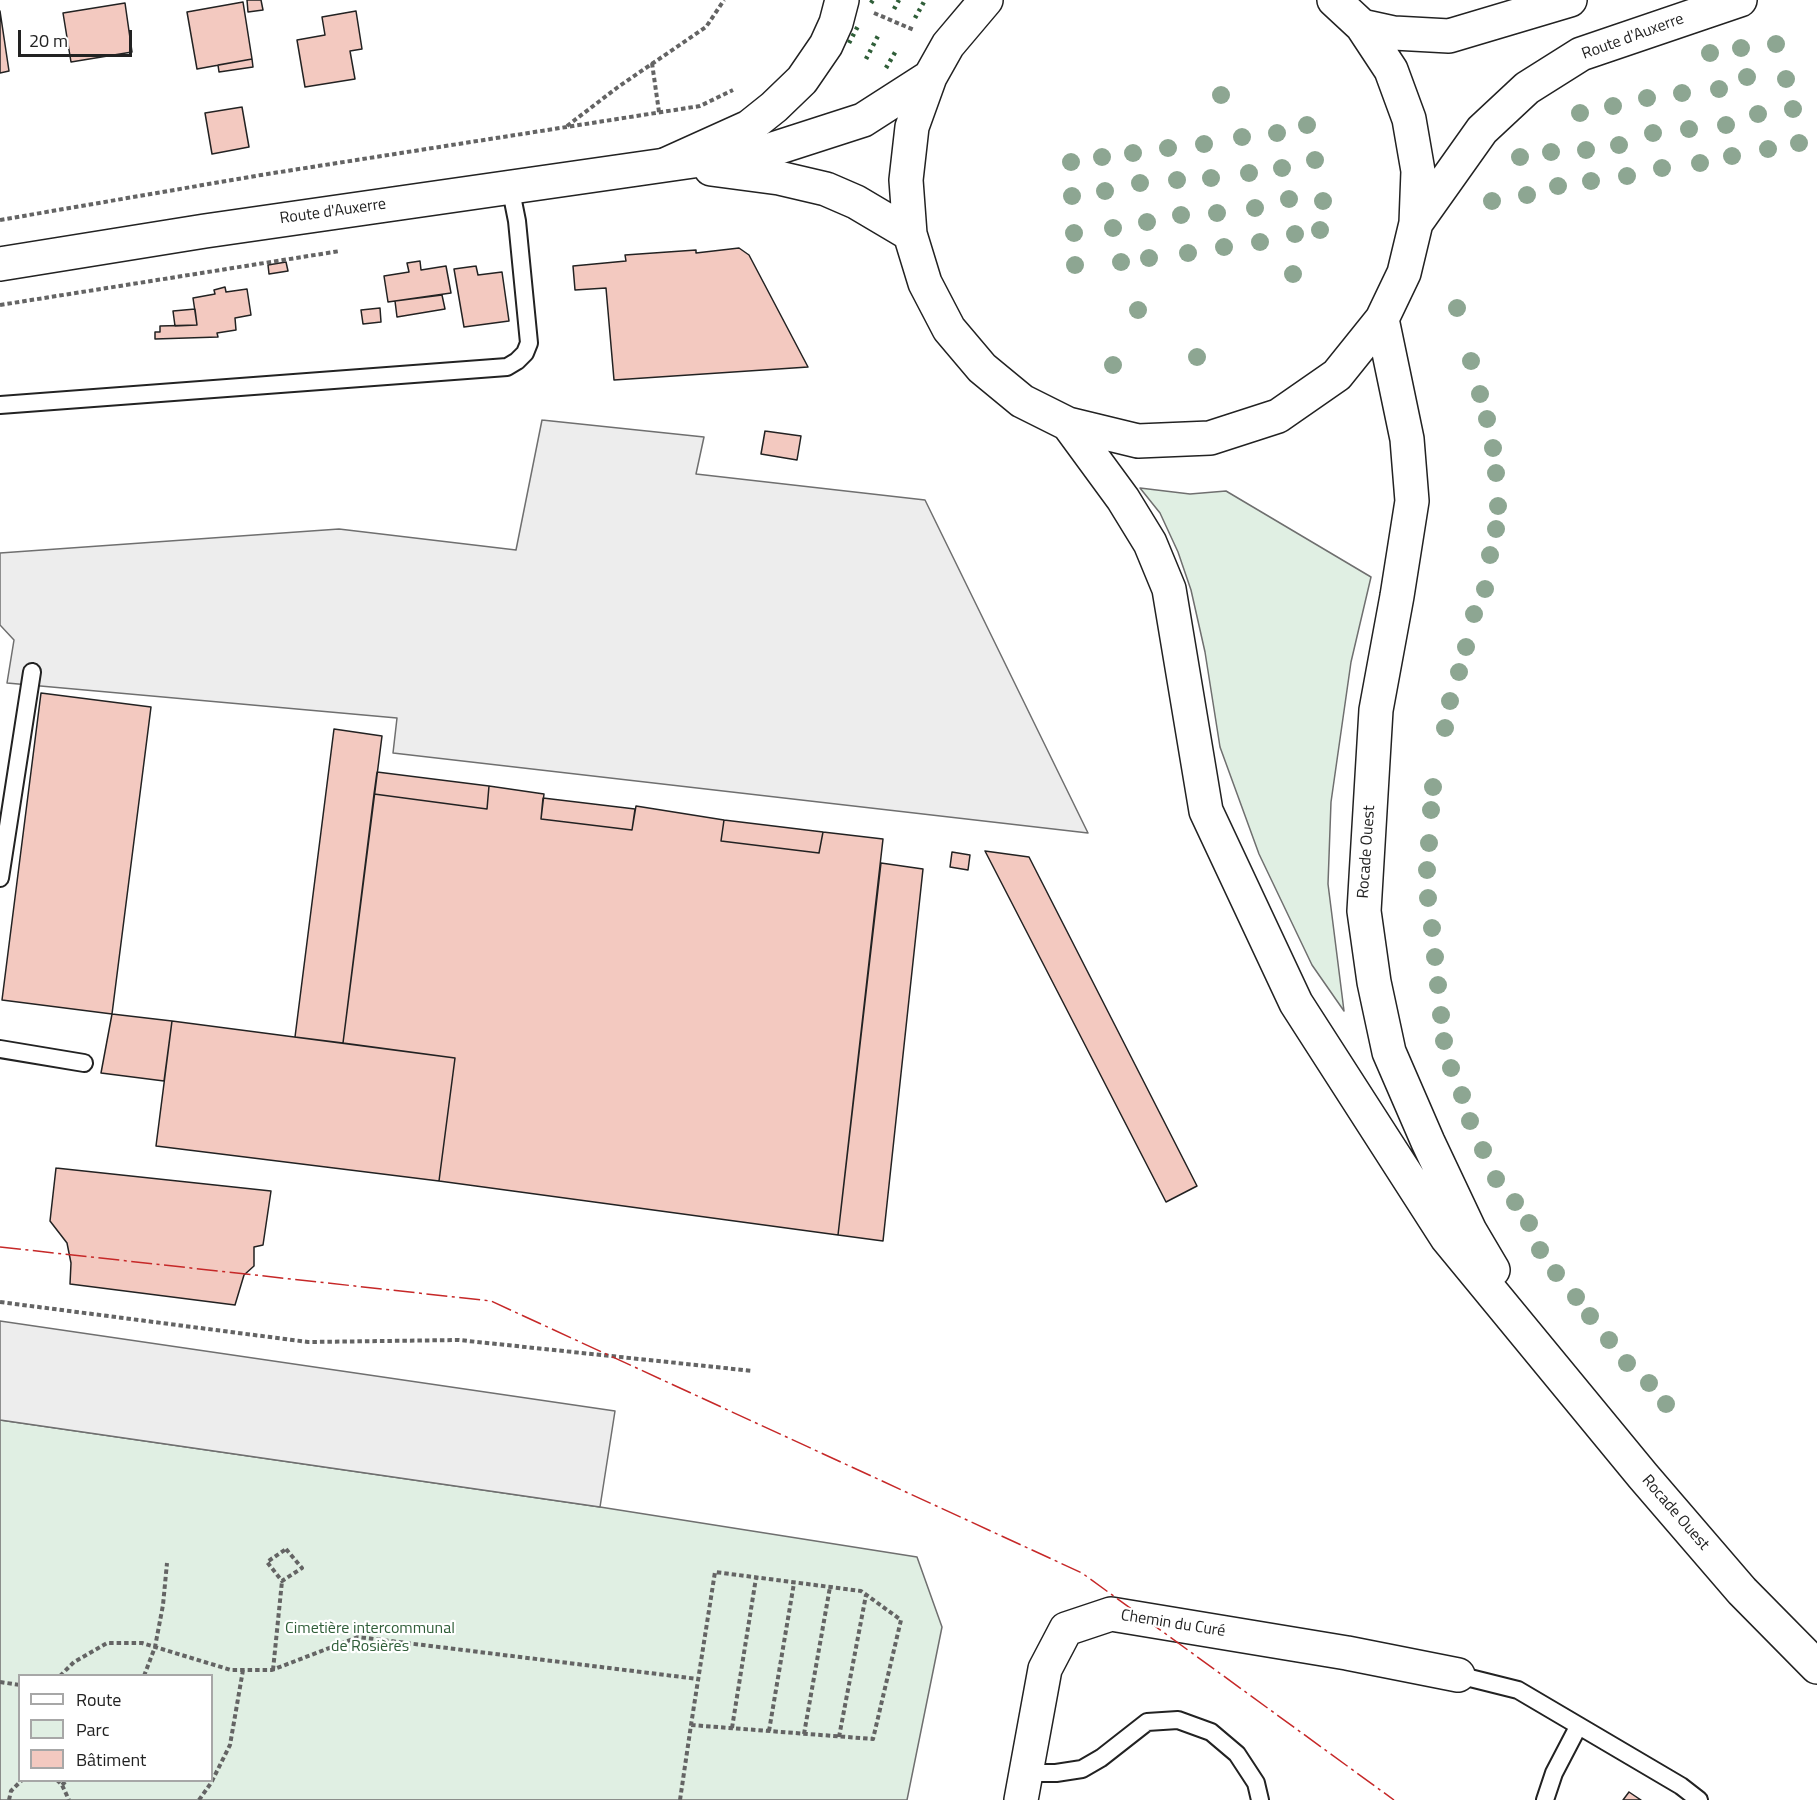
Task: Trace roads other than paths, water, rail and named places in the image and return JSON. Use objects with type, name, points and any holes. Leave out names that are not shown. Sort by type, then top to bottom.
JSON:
[{"type":"main road","points":[[986,0],[948,45],[930,77],[912,127],[906,180],[910,234],[925,284],[949,329],[982,368],[1022,401],[1068,424],[1138,441],[1210,438],[1278,416],[1337,375],[1382,319],[1404,273],[1416,223],[1418,171],[1409,119],[1391,70],[1362,26],[1334,0]]},
{"type":"main road","points":[[1362,26],[1394,33],[1449,36],[1570,0]]},
{"type":"main road","name":"Route d'Auxerre","points":[[1416,223],[1482,130],[1527,88],[1581,54],[1740,0]]},
{"type":"main road","points":[[667,164],[749,127],[774,107],[802,80],[826,45],[836,22],[853,4]]},
{"type":"main road","name":"Route d'Auxerre","points":[[0,264],[205,231],[770,150],[863,120],[930,77]]},
{"type":"main road","name":"Route d'Auxerre","points":[[667,164],[779,178],[826,189],[856,202],[910,234]]},
{"type":"main road","name":"Rocade Ouest","points":[[1382,319],[1407,439],[1412,501],[1376,710],[1364,911],[1374,982],[1389,1052],[1428,1142],[1470,1231],[1542,1351]]},
{"type":"main road","name":"Rocade Ouest","points":[[1068,424],[1123,499],[1150,543],[1169,589],[1206,811],[1296,1003],[1447,1238],[1643,1476],[1742,1591],[1817,1667]]},
{"type":"main road","name":"Chemin du Curé","points":[[1024,1786],[1045,1669],[1066,1629],[1111,1614],[1347,1653],[1458,1675]]},
{"type":"lane","points":[[0,405],[507,367],[525,353],[529,343],[517,221],[510,186]]},
{"type":"lane","points":[[0,878],[32,672]]},
{"type":"lane","points":[[0,1049],[84,1062]]},
{"type":"lane","points":[[1458,1675],[1518,1690],[1681,1786],[1699,1800]]},
{"type":"lane","points":[[1024,1786],[1056,1773],[1082,1769],[1101,1758],[1147,1722],[1178,1720],[1211,1732],[1237,1754],[1256,1784],[1260,1800]]},
{"type":"lane","points":[[1545,1800],[1554,1773],[1578,1727]]},
{"type":"park label","name":"Cimetière intercommunal de Rosières","points":[[370,1638]]}]
